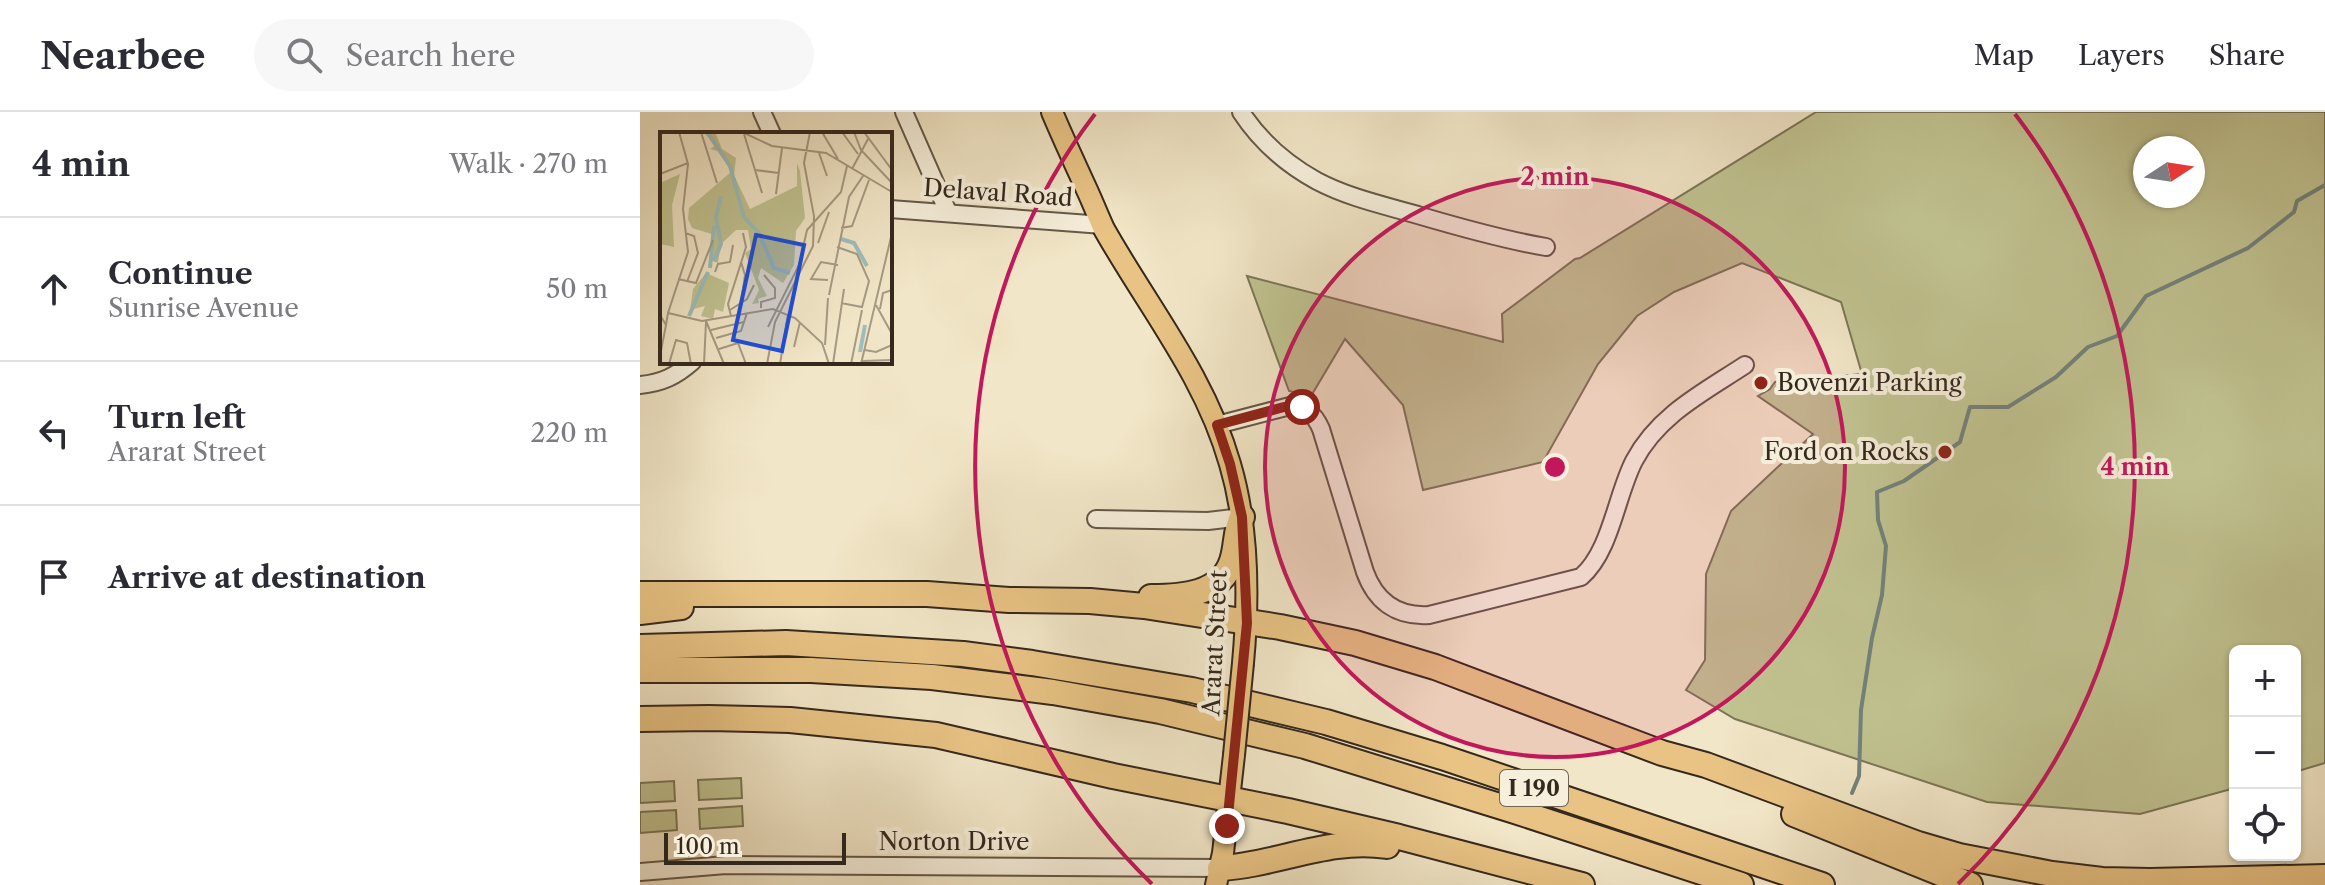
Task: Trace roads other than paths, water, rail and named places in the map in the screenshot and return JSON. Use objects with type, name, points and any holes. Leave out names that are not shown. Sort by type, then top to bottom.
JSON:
[{"type":"highway","points":[[1079,601],[1182,596],[1219,582],[1233,559],[1237,526],[1242,517]]},
{"type":"highway","points":[[640,594],[927,594],[1079,601],[1144,606],[1323,635],[1448,672],[1662,753],[1706,765],[1918,844],[1999,865],[2118,880],[2325,877]]},
{"type":"highway","points":[[640,612],[927,594]]},
{"type":"highway","name":"I 190","points":[[640,647],[786,643],[935,651],[1005,659],[1192,690],[1326,722],[1442,757],[1822,885]]},
{"type":"highway","name":"I 190","points":[[640,670],[811,670],[920,676],[1053,692],[1160,711],[1305,746],[1741,885]]},
{"type":"highway","points":[[645,719],[790,720],[936,735],[1113,776],[1288,811],[1471,854],[1582,885]]},
{"type":"highway","points":[[1662,753],[1680,766],[1970,885]]},
{"type":"highway","points":[[1218,876],[1241,867],[1337,845],[1365,843],[1437,856],[1471,854]]},
{"type":"main road","name":"Ararat Street","points":[[1052,112],[1103,225],[1175,340],[1217,425],[1242,517],[1247,623],[1230,800],[1218,876]]},
{"type":"street","points":[[762,112],[771,132]]},
{"type":"street","points":[[904,112],[948,212]]},
{"type":"street","points":[[1241,112],[1254,132],[1273,151],[1318,181],[1394,209],[1546,247]]},
{"type":"street","name":"Delaval Road","points":[[892,209],[1103,225]]},
{"type":"street","points":[[640,385],[671,378],[689,364]]},
{"type":"street","points":[[1217,425],[1290,406],[1302,407],[1312,414],[1321,429],[1372,588],[1393,609],[1410,615],[1429,615],[1581,577],[1594,561],[1631,468],[1655,430],[1688,402],[1745,365]]},
{"type":"street","points":[[1096,519],[1208,521],[1242,517]]},
{"type":"street","name":"Norton Drive","points":[[640,872],[726,865],[1218,876]]},
{"type":"waterway","points":[[1852,793],[1859,776],[1861,710],[1882,595],[1886,546],[1878,520],[1877,492],[1904,481],[1960,442],[1970,407],[2008,407],[2056,377],[2088,347],[2117,336],[2146,296],[2248,248],[2294,212],[2297,201],[2325,185]]},
{"type":"place","name":"Bovenzi Parking","points":[[1761,383]]},
{"type":"place","name":"Ford on Rocks","points":[[1945,452]]}]
